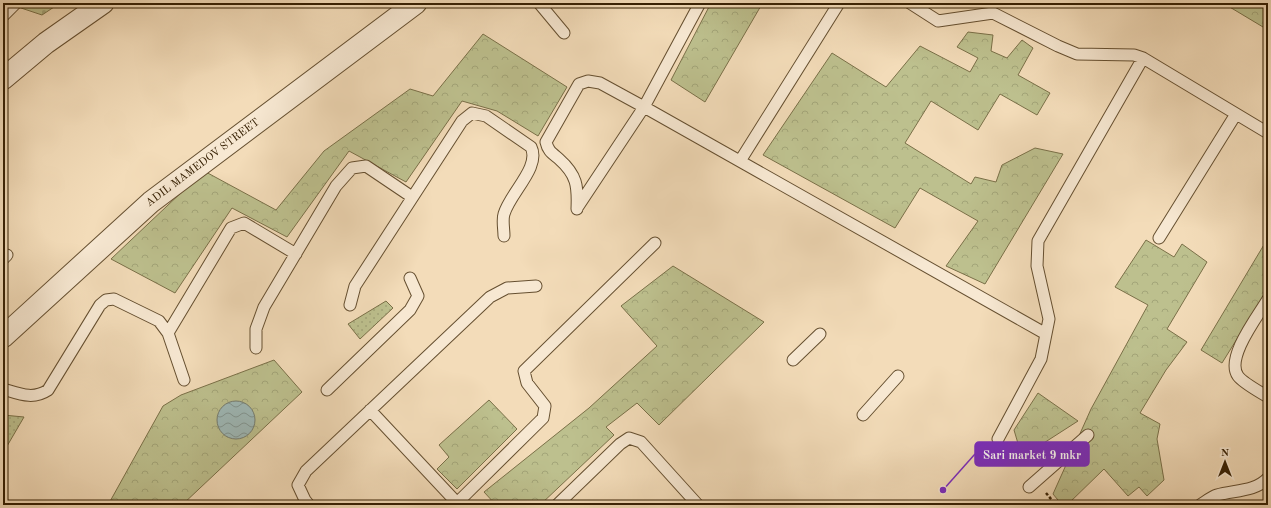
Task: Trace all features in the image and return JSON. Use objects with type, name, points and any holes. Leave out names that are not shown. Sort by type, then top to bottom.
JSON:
[{"type":"street","points":[[3,79],[46,43],[103,3]]},
{"type":"street","name":"ADIL MAMEDOV STREET","points":[[3,337],[151,202],[416,3]]},
{"type":"lane","points":[[3,16],[16,3]]},
{"type":"lane","points":[[539,3],[564,33]]},
{"type":"lane","points":[[700,3],[644,106],[577,209],[578,190],[572,171],[548,150],[546,142],[579,84],[588,80],[600,83],[644,106],[1046,334]]},
{"type":"lane","points":[[740,161],[839,3]]},
{"type":"lane","points":[[910,3],[938,21],[993,13],[1077,54],[1134,55],[1143,58],[1268,133]]},
{"type":"lane","points":[[998,439],[1041,359],[1049,320],[1037,266],[1038,241],[1143,58]]},
{"type":"lane","points":[[350,305],[355,286],[462,121],[472,113],[486,116],[531,147],[534,154],[533,164],[504,215],[504,236]]},
{"type":"lane","points":[[1159,238],[1236,114]]},
{"type":"lane","points":[[256,348],[256,329],[264,308],[336,186],[352,168],[366,166],[412,197]]},
{"type":"lane","points":[[168,333],[231,228],[244,223],[296,254]]},
{"type":"lane","points":[[370,410],[458,504],[543,418],[545,406],[527,383],[524,371],[655,243]]},
{"type":"lane","points":[[327,390],[410,310],[418,296],[410,278]]},
{"type":"lane","points":[[309,505],[305,500],[298,484],[306,471],[490,297],[507,288],[536,286]]},
{"type":"lane","points":[[3,389],[29,396],[40,395],[48,390],[100,305],[106,300],[114,299],[159,321],[168,333],[184,380]]},
{"type":"lane","points":[[1268,299],[1236,354],[1233,367],[1238,377],[1268,397]]},
{"type":"lane","points":[[793,360],[820,334]]},
{"type":"lane","points":[[863,415],[898,376]]},
{"type":"lane","points":[[1029,487],[1088,435]]},
{"type":"lane","points":[[557,505],[620,444],[629,438],[641,442],[698,505]]},
{"type":"lane","points":[[1200,505],[1215,496],[1248,489],[1264,483],[1268,478]]},
{"type":"green space","points":[[6,3],[60,3],[42,15]]},
{"type":"green space","points":[[711,3],[762,4],[705,102],[671,80]]},
{"type":"green space","points":[[1223,3],[1268,3],[1268,30]]},
{"type":"green space","points":[[968,32],[993,35],[991,51],[1007,58],[1022,40],[1033,48],[1018,75],[1050,93],[1037,115],[1000,94],[978,130],[931,101],[905,143],[971,184],[975,177],[996,182],[1002,165],[1035,148],[1063,154],[985,284],[946,266],[978,221],[920,188],[895,228],[763,155],[832,53],[886,87],[920,46],[970,72],[978,58],[957,47]]},
{"type":"green space","points":[[483,34],[567,87],[538,136],[497,111],[462,101],[406,182],[349,151],[287,237],[232,208],[175,293],[111,259],[204,171],[276,210],[324,151],[410,89],[433,96]]},
{"type":"green space","points":[[1268,238],[1268,289],[1222,363],[1201,350]]},
{"type":"green space","points":[[1146,240],[1174,257],[1182,244],[1207,262],[1167,329],[1187,342],[1166,370],[1140,413],[1160,424],[1157,439],[1164,480],[1147,496],[1139,487],[1128,496],[1104,469],[1067,505],[1062,505],[1053,494],[1091,409],[1148,305],[1115,287]]},
{"type":"green space","points":[[673,266],[764,322],[659,425],[637,403],[606,427],[614,435],[540,505],[496,505],[484,492],[589,408],[657,346],[621,306]]},
{"type":"green space","points":[[386,301],[393,308],[360,339],[348,324]]},
{"type":"green space","points":[[274,360],[302,392],[182,505],[108,505],[163,406],[181,395]]},
{"type":"green space","points":[[1038,393],[1078,421],[1022,457],[1014,430]]},
{"type":"green space","points":[[489,400],[517,429],[457,489],[437,469],[449,457],[439,445]]},
{"type":"green space","points":[[3,415],[24,417],[3,453]]},
{"type":"water","points":[[236,401],[246,404],[252,410],[255,420],[252,430],[246,436],[236,439],[226,436],[220,430],[217,420],[220,410],[226,404]]},
{"type":"place","name":"Sari market 9 mkr","points":[[943,490]]}]
